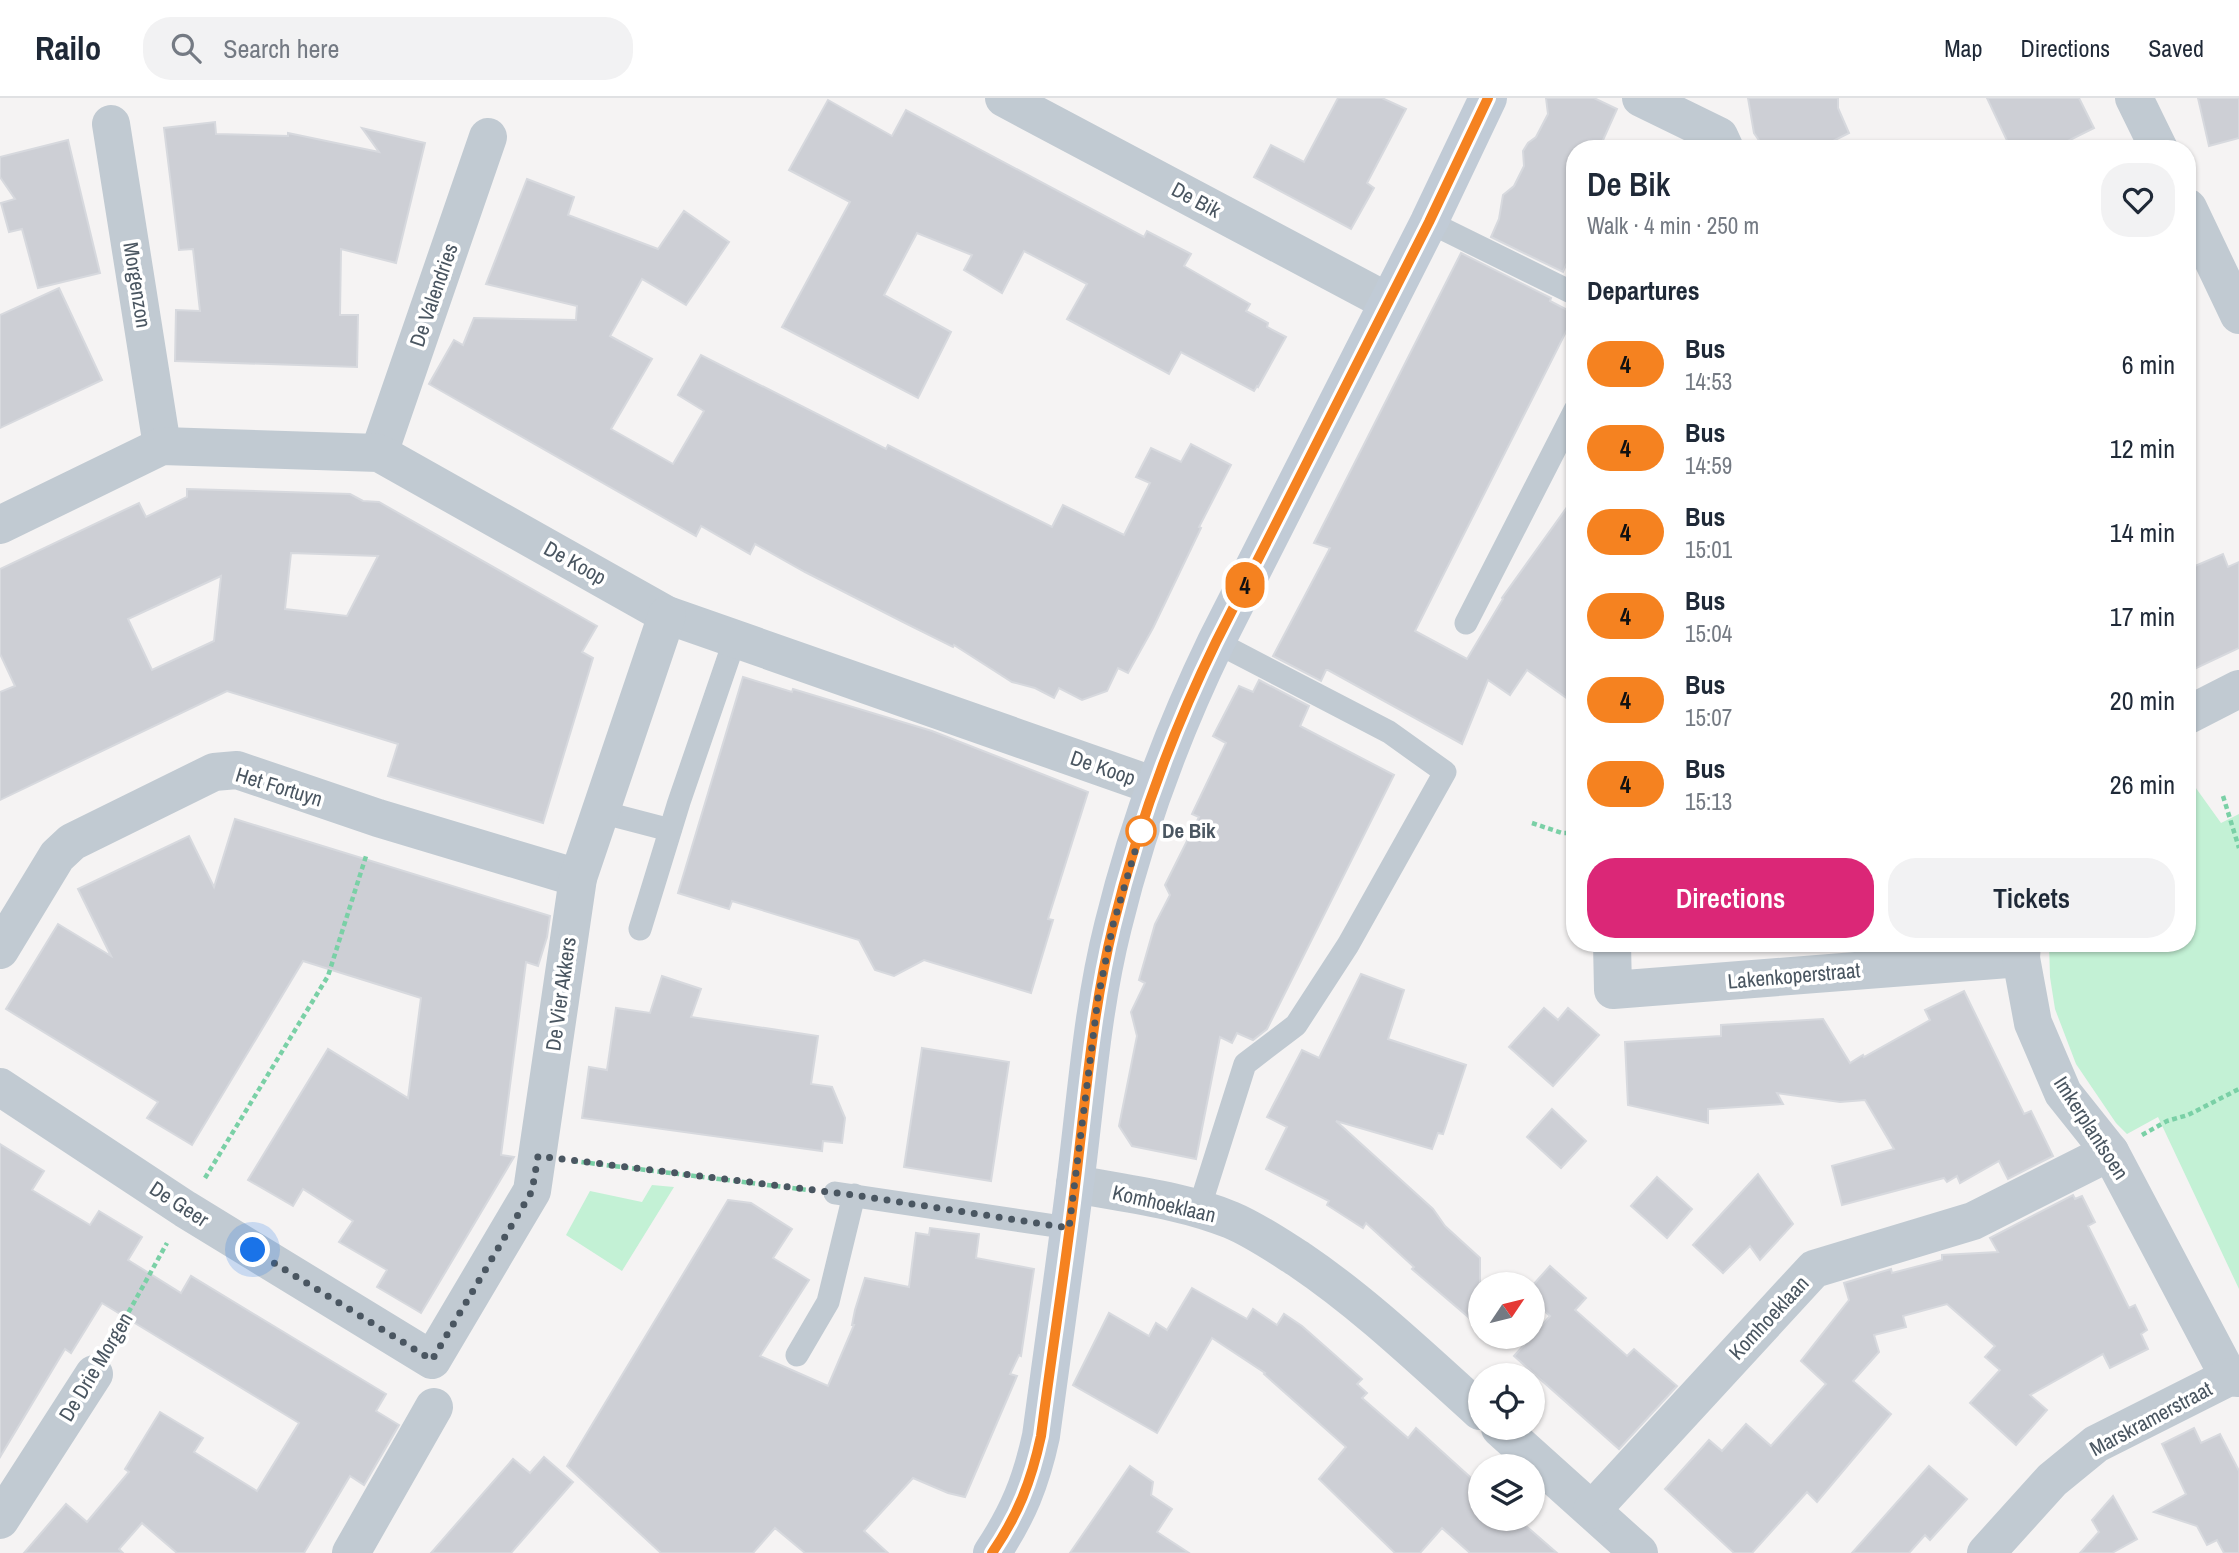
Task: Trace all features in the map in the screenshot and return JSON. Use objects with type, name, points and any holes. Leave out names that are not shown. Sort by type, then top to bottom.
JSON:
[{"type":"street","name":"De Bik","points":[[1004,98],[1388,302]]},
{"type":"street","points":[[992,1553],[1007,1530],[1032,1474],[1041,1436],[1098,998],[1113,925],[1155,786],[1188,700],[1216,642],[1429,222],[1488,98]]},
{"type":"street","points":[[1641,98],[1719,136],[1721,140]]},
{"type":"street","points":[[2134,98],[2155,140]]},
{"type":"street","name":"Morgenzon","points":[[111,124],[162,446]]},
{"type":"street","name":"De Valendries","points":[[379,453],[488,137]]},
{"type":"street","points":[[2196,225],[2239,315]]},
{"type":"street","name":"De Koop","points":[[0,525],[162,446],[379,453],[667,615],[1155,786]]},
{"type":"street","name":"De Vier Akkers","points":[[432,1360],[532,1191],[578,878],[667,615]]},
{"type":"street","points":[[2196,711],[2239,689]]},
{"type":"street","name":"Het Fortuyn","points":[[0,950],[57,856],[72,842],[214,772],[237,770],[378,818],[578,878]]},
{"type":"street","name":"Lakenkoperstraat","points":[[1612,952],[1614,990],[2011,952]]},
{"type":"street","name":"Imkerplantsoen","points":[[2021,952],[2033,1023],[2063,1093],[2110,1152],[2234,1377]]},
{"type":"street","name":"De Geer","points":[[0,1087],[185,1209],[432,1360]]},
{"type":"street","name":"Komhoeklaan","points":[[1592,1510],[1814,1269],[1973,1221],[2110,1152]]},
{"type":"street","name":"Komhoeklaan","points":[[1075,1184],[1199,1209],[1233,1221],[1260,1235],[1331,1281],[1468,1400]]},
{"type":"street","name":"De Drie Morgen","points":[[0,1520],[94,1374]]},
{"type":"street","name":"Marskramerstraat","points":[[1986,1553],[2052,1480],[2096,1444],[2234,1377]]},
{"type":"street","points":[[351,1553],[434,1407]]},
{"type":"street","points":[[1513,1440],[1639,1553]]},
{"type":"lane","points":[[1429,222],[1566,290]]},
{"type":"lane","points":[[1466,623],[1566,428]]},
{"type":"lane","points":[[640,929],[670,830],[735,639]]},
{"type":"lane","points":[[1199,1209],[1245,1064],[1296,1026],[1348,945],[1445,772],[1389,732],[1216,642]]},
{"type":"lane","points":[[601,812],[670,830]]},
{"type":"lane","points":[[797,1355],[828,1302],[844,1194],[1069,1228]]},
{"type":"path","points":[[2223,796],[2239,848]]},
{"type":"path","name":"De Drie Morgen","points":[[94,1374],[185,1209],[328,976],[378,818]]},
{"type":"path","points":[[1532,823],[1566,833]]},
{"type":"path","points":[[2110,1152],[2167,1121],[2188,1115],[2239,1089]]},
{"type":"path","points":[[538,1156],[844,1194]]},
{"type":"green space","points":[[2196,788],[2221,823],[2239,814],[2239,1289],[2158,1117],[2127,1134],[2116,1123],[2076,1064],[2055,1009],[2049,952],[2196,952]]},
{"type":"green space","points":[[652,1185],[674,1187],[622,1271],[566,1235],[590,1191],[642,1202]]},
{"type":"building","points":[[1338,98],[1382,98],[1406,109],[1367,183],[1374,188],[1351,229],[1254,177],[1271,145],[1304,162]]},
{"type":"building","points":[[1546,98],[1594,98],[1617,109],[1603,140],[1566,140],[1566,265],[1563,272],[1491,237],[1499,219],[1503,195],[1514,186],[1524,166],[1523,151],[1536,137],[1548,114]]},
{"type":"building","points":[[1748,98],[1838,98],[1838,108],[1849,133],[1835,140],[1759,140],[1754,133]]},
{"type":"building","points":[[1987,98],[2079,98],[2094,128],[2070,140],[2007,140]]},
{"type":"building","points":[[2198,98],[2239,98],[2239,138],[2209,146]]},
{"type":"building","points":[[828,100],[892,136],[906,110],[1144,237],[1147,231],[1191,254],[1184,266],[1250,304],[1246,311],[1286,337],[1258,387],[1254,391],[1181,352],[1169,374],[1067,319],[1087,284],[1024,251],[1002,293],[964,270],[972,255],[917,233],[884,295],[951,332],[918,398],[782,327],[850,202],[789,170]]},
{"type":"building","points":[[215,122],[216,134],[288,136],[288,133],[379,152],[362,128],[425,143],[396,263],[341,249],[340,315],[358,315],[357,367],[175,361],[176,310],[200,311],[193,249],[179,250],[164,128]]},
{"type":"building","points":[[68,140],[100,273],[38,288],[22,229],[9,232],[1,203],[15,199],[0,177],[0,157]]},
{"type":"building","points":[[527,179],[574,197],[568,215],[658,249],[684,211],[729,242],[686,305],[642,279],[610,336],[652,359],[611,429],[673,464],[704,411],[678,395],[701,355],[886,449],[888,445],[1052,527],[1063,505],[1124,535],[1150,483],[1136,477],[1151,448],[1181,462],[1191,444],[1231,465],[1199,527],[1201,528],[1153,628],[1128,673],[1118,668],[1107,691],[1082,700],[1059,688],[1054,698],[1035,688],[1012,682],[954,645],[953,647],[905,623],[755,544],[750,554],[701,526],[696,536],[429,384],[454,340],[463,345],[474,318],[576,320],[577,306],[486,284]]},
{"type":"building","points":[[1461,253],[1551,298],[1550,301],[1566,309],[1566,332],[1415,631],[1467,659],[1502,598],[1566,509],[1566,698],[1527,670],[1510,695],[1488,680],[1462,744],[1328,670],[1321,681],[1273,656],[1330,548],[1314,543]]},
{"type":"building","points":[[59,288],[102,380],[0,428],[0,315]]},
{"type":"building","points":[[187,489],[350,494],[363,501],[379,502],[597,626],[582,652],[593,658],[543,823],[388,776],[398,744],[227,691],[0,800],[0,692],[15,686],[0,654],[0,569],[139,503],[146,517],[187,497]],"holes":[[[291,553],[378,556],[347,616],[285,609]],[[221,576],[214,641],[152,670],[128,619]]]},
{"type":"building","points":[[2223,554],[2228,567],[2239,562],[2239,648],[2196,668],[2196,566]]},
{"type":"building","points":[[743,677],[792,692],[793,689],[932,731],[1088,792],[1048,919],[1053,920],[1031,993],[924,960],[894,976],[875,970],[859,940],[732,901],[729,909],[678,893]]},
{"type":"building","points":[[1259,680],[1309,706],[1300,726],[1394,775],[1267,1029],[1253,1040],[1237,1033],[1232,1043],[1220,1037],[1196,1159],[1132,1146],[1119,1126],[1137,1036],[1131,1012],[1145,983],[1139,980],[1155,924],[1170,895],[1165,885],[1199,817],[1192,814],[1226,743],[1213,736],[1239,686],[1253,692]]},
{"type":"building","points":[[235,819],[550,916],[538,966],[526,962],[501,1155],[514,1157],[421,1313],[377,1287],[387,1270],[339,1242],[353,1221],[303,1189],[293,1206],[248,1180],[328,1049],[408,1098],[421,998],[303,961],[192,1145],[147,1118],[158,1102],[6,1009],[58,924],[111,956],[78,889],[189,836],[214,887]]},
{"type":"building","points":[[1361,974],[1404,990],[1388,1039],[1466,1065],[1443,1134],[1438,1133],[1432,1149],[1336,1121],[1433,1209],[1445,1226],[1480,1258],[1480,1272],[1468,1272],[1468,1317],[1412,1269],[1414,1267],[1366,1223],[1363,1228],[1327,1205],[1329,1201],[1266,1169],[1287,1127],[1267,1117],[1302,1050],[1319,1058]]},
{"type":"building","points":[[662,976],[701,989],[691,1017],[818,1036],[811,1084],[832,1087],[845,1118],[842,1143],[823,1141],[822,1151],[582,1118],[589,1067],[607,1070],[616,1008],[650,1013]]},
{"type":"building","points":[[1964,991],[2024,1114],[2031,1111],[2053,1156],[2008,1179],[1999,1161],[1960,1183],[1957,1176],[1947,1182],[1944,1178],[1842,1205],[1832,1166],[1894,1149],[1865,1100],[1840,1102],[1777,1093],[1783,1104],[1708,1109],[1708,1123],[1628,1105],[1625,1042],[1721,1036],[1721,1025],[1823,1019],[1850,1063],[1930,1020],[1925,1010]]},
{"type":"building","points":[[1544,1008],[1558,1020],[1568,1008],[1599,1035],[1553,1086],[1509,1047]]},
{"type":"building","points":[[922,1048],[1009,1062],[991,1181],[904,1167]]},
{"type":"building","points":[[1552,1109],[1586,1141],[1561,1168],[1527,1137]]},
{"type":"building","points":[[0,1144],[44,1171],[32,1190],[90,1225],[99,1211],[142,1237],[128,1260],[181,1293],[191,1276],[386,1394],[376,1411],[399,1425],[364,1485],[350,1476],[304,1553],[177,1553],[142,1523],[119,1549],[123,1553],[24,1553],[66,1504],[87,1522],[129,1472],[125,1469],[160,1412],[203,1438],[194,1452],[257,1491],[299,1423],[102,1303],[71,1353],[65,1349],[0,1457]]},
{"type":"building","points":[[1758,1174],[1793,1224],[1760,1260],[1750,1246],[1723,1273],[1693,1245]]},
{"type":"building","points":[[1657,1177],[1692,1209],[1667,1238],[1631,1206]]},
{"type":"building","points":[[2073,1195],[2075,1199],[2082,1196],[2095,1222],[2088,1226],[2129,1308],[2135,1305],[2147,1330],[2141,1334],[2148,1349],[2110,1368],[2103,1354],[2030,1395],[2047,1410],[2016,1445],[1970,1403],[2000,1370],[1985,1357],[1995,1346],[1947,1304],[1903,1316],[1906,1327],[1874,1335],[1879,1352],[1853,1381],[1891,1414],[1817,1502],[1807,1492],[1752,1553],[1734,1553],[1665,1489],[1709,1440],[1722,1451],[1746,1424],[1771,1446],[1826,1384],[1801,1361],[1849,1300],[1844,1283],[1891,1269],[1892,1273],[1942,1260],[1942,1255],[1998,1252],[1990,1238]]},
{"type":"building","points":[[728,1200],[751,1203],[792,1229],[773,1258],[809,1280],[760,1356],[828,1386],[854,1325],[855,1310],[865,1278],[909,1287],[916,1233],[929,1235],[930,1228],[979,1234],[976,1258],[1034,1269],[1021,1356],[1019,1355],[1010,1374],[1017,1376],[965,1497],[913,1478],[864,1531],[888,1553],[805,1553],[775,1528],[753,1553],[661,1553],[567,1466]]},
{"type":"building","points":[[1550,1266],[1586,1298],[1575,1310],[1627,1356],[1634,1349],[1677,1386],[1619,1449],[1545,1383],[1545,1363],[1522,1363],[1514,1356],[1520,1349],[1545,1349],[1545,1322],[1550,1316],[1545,1312],[1545,1272]]},
{"type":"building","points":[[1192,1288],[1247,1319],[1253,1309],[1277,1325],[1284,1314],[1302,1326],[1362,1379],[1357,1384],[1367,1393],[1362,1398],[1408,1438],[1416,1428],[1468,1475],[1468,1531],[1532,1531],[1557,1553],[1470,1553],[1442,1528],[1420,1553],[1395,1553],[1319,1479],[1346,1447],[1265,1373],[1212,1338],[1157,1433],[1073,1385],[1109,1313],[1149,1336],[1156,1323],[1167,1330]]},
{"type":"building","points":[[2194,1428],[2201,1443],[2220,1434],[2239,1471],[2239,1553],[2224,1553],[2217,1540],[2207,1545],[2197,1526],[2154,1512],[2186,1494],[2162,1444]]},
{"type":"building","points":[[544,1457],[573,1482],[511,1553],[431,1553],[513,1459],[530,1473]]},
{"type":"building","points":[[1130,1466],[1153,1482],[1151,1495],[1172,1509],[1157,1532],[1189,1553],[1070,1553]]},
{"type":"building","points":[[1929,1466],[1967,1499],[1930,1540],[1925,1535],[1909,1553],[1852,1553]]},
{"type":"building","points":[[2113,1496],[2137,1539],[2112,1553],[2080,1553],[2099,1532],[2092,1520]]},
{"type":"bus line","name":"4","points":[[992,1553],[1019,1507],[1032,1474],[1041,1436],[1098,998],[1113,925],[1155,786],[1188,700],[1216,642],[1429,222],[1488,98]]},
{"type":"place","name":"De Bik","points":[[1141,831]]},
{"type":"route","points":[[253,1250],[432,1360],[532,1191],[538,1156],[854,1195],[1069,1228],[1098,998],[1113,925],[1141,831]]}]
